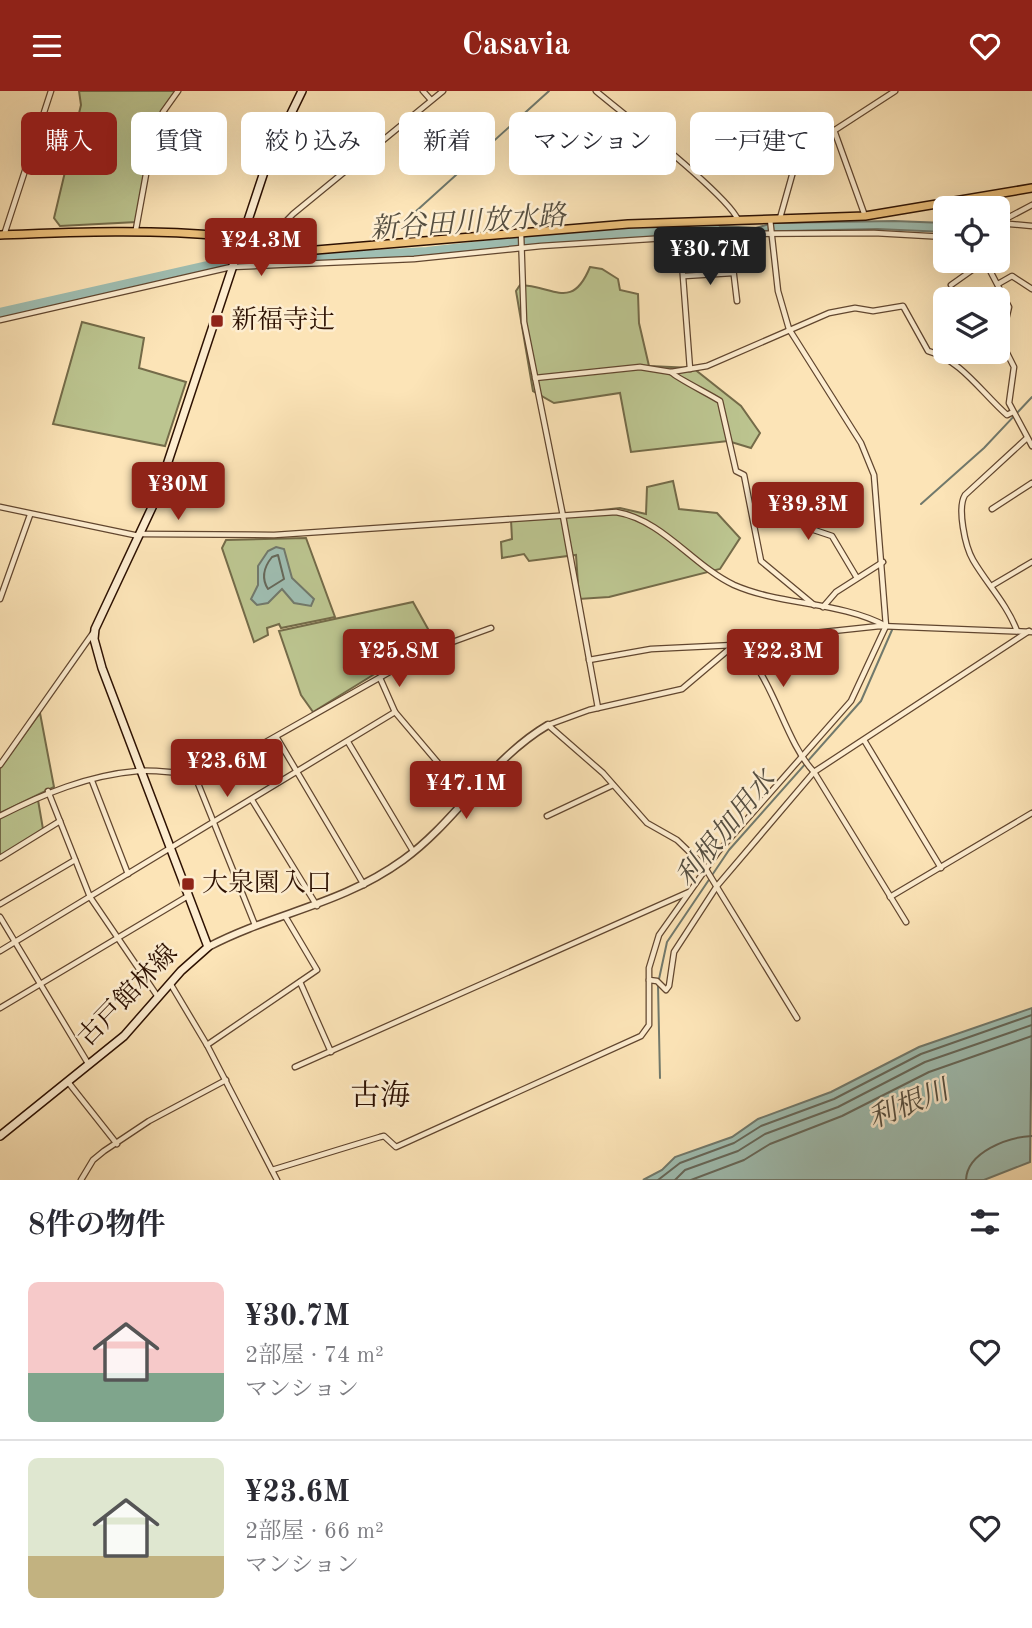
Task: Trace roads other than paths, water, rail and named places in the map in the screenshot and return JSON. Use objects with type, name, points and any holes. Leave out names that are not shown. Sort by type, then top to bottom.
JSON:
[{"type":"main road","points":[[95,629],[140,535],[160,485],[267,163],[299,92]]},
{"type":"main road","points":[[999,196],[1032,188]]},
{"type":"main road","points":[[2,235],[136,229],[241,239],[279,251],[304,251],[715,219],[738,221],[865,216],[933,208]]},
{"type":"main road","name":"古戸館林線","points":[[0,1136],[134,1027],[169,982],[208,947],[102,668],[94,639],[95,629]]},
{"type":"street","points":[[2,235],[51,91]]},
{"type":"street","points":[[136,229],[153,136],[163,112],[178,91]]},
{"type":"street","points":[[423,91],[431,100]]},
{"type":"street","points":[[262,246],[293,214],[443,91]]},
{"type":"street","points":[[596,91],[726,204],[738,221]]},
{"type":"street","points":[[865,216],[834,130],[895,91]]},
{"type":"street","points":[[780,218],[792,175]]},
{"type":"street","points":[[1010,217],[1032,205]]},
{"type":"street","points":[[272,1170],[384,1136],[396,1147],[641,1036],[649,1025],[649,980],[655,944],[725,844],[805,763],[851,701],[886,626],[877,487],[869,457],[789,329],[778,291],[770,220]]},
{"type":"street","points":[[1010,224],[1032,226]]},
{"type":"street","points":[[0,320],[231,266],[401,260],[522,248],[770,232],[933,236]]},
{"type":"street","points":[[729,234],[737,301]]},
{"type":"street","points":[[521,235],[524,322],[598,708]]},
{"type":"street","points":[[704,235],[709,275]]},
{"type":"street","points":[[680,237],[690,369]]},
{"type":"street","points":[[684,277],[733,273]]},
{"type":"street","points":[[951,285],[968,273]]},
{"type":"street","points":[[992,273],[1009,307],[1002,341],[1014,367],[1009,403],[1032,446]]},
{"type":"street","points":[[998,284],[1012,276],[1032,289]]},
{"type":"street","points":[[535,378],[640,367],[671,372],[707,366],[789,329],[837,311],[903,306],[928,351],[940,353],[961,370],[1007,415],[1013,412]]},
{"type":"street","points":[[671,372],[676,380],[694,384],[723,405],[736,471],[744,475],[761,561],[814,605]]},
{"type":"street","points":[[1017,631],[993,585],[971,556],[962,501],[1027,438]]},
{"type":"street","points":[[992,509],[1032,483]]},
{"type":"street","points":[[780,487],[811,529],[832,536],[858,578]]},
{"type":"street","points":[[0,507],[140,535],[274,535],[628,514],[647,523],[716,575],[735,585],[886,626]]},
{"type":"street","points":[[0,599],[30,515]]},
{"type":"street","points":[[823,607],[836,592],[883,562]]},
{"type":"street","points":[[993,585],[1032,562]]},
{"type":"street","points":[[589,660],[651,649],[734,645],[779,636],[886,626],[1030,631]]},
{"type":"street","points":[[0,816],[48,791],[92,781],[141,771],[195,776],[218,769],[425,652],[491,628]]},
{"type":"street","points":[[0,765],[95,629]]},
{"type":"street","points":[[649,980],[657,981],[666,990],[674,953],[717,886],[814,772],[1030,631]]},
{"type":"street","points":[[208,947],[256,925],[317,906],[365,885],[414,852],[513,749],[548,725],[598,708],[682,689],[734,645]]},
{"type":"street","points":[[734,645],[749,659],[768,687],[786,732],[805,763],[814,772],[906,922]]},
{"type":"street","points":[[380,677],[395,712],[468,798]]},
{"type":"street","points":[[0,951],[395,712]]},
{"type":"street","points":[[548,725],[613,785],[647,823],[677,841],[706,869],[797,1018]]},
{"type":"street","points":[[277,738],[365,885]]},
{"type":"street","points":[[864,740],[941,868]]},
{"type":"street","points":[[348,742],[414,852]]},
{"type":"street","points":[[195,776],[256,925]]},
{"type":"street","points":[[92,781],[128,874]]},
{"type":"street","points":[[547,816],[613,785]]},
{"type":"street","points":[[48,791],[90,897],[116,939],[158,997]]},
{"type":"street","points":[[252,800],[317,906]]},
{"type":"street","points":[[890,897],[1032,813]]},
{"type":"street","points":[[0,858],[60,821]]},
{"type":"street","points":[[0,904],[75,860]]},
{"type":"street","points":[[295,1067],[690,892]]},
{"type":"street","points":[[0,1007],[188,895]]},
{"type":"street","points":[[207,1045],[317,969],[285,916]]},
{"type":"street","points":[[0,917],[89,1065]]},
{"type":"street","points":[[169,982],[207,1045],[277,1180]]},
{"type":"street","points":[[300,982],[331,1052]]},
{"type":"street","points":[[81,1180],[93,1160],[134,1131],[226,1080]]},
{"type":"street","points":[[68,1082],[117,1144]]},
{"type":"water","points":[[716,223],[720,226],[756,228],[773,223],[933,223],[933,231],[877,229],[694,233],[694,224]]},
{"type":"water","points":[[276,547],[284,549],[292,578],[314,599],[311,606],[294,603],[282,589],[268,603],[257,605],[251,599],[258,585],[258,566],[268,551]]},
{"type":"water","name":"利根川","points":[[1032,1008],[1030,1162],[984,1180],[643,1180],[662,1170],[675,1157],[732,1137],[758,1119],[831,1092],[919,1047]]},
{"type":"waterway","points":[[405,239],[407,223],[414,213],[549,91]]},
{"type":"waterway","name":"新谷田川放水路","points":[[0,313],[243,258],[298,259],[427,252],[517,242],[707,228]]},
{"type":"waterway","name":"利根加用水","points":[[921,504],[984,448],[1032,397]]},
{"type":"waterway","name":"利根加用水","points":[[659,979],[667,942],[729,850],[861,701],[892,630]]},
{"type":"waterway","name":"利根加用水","points":[[658,985],[660,1078]]},
{"type":"place","name":"新福寺辻","points":[[217,321]]},
{"type":"place","name":"大泉園入口","points":[[188,884]]},
{"type":"district","name":"古海","points":[[380,1097]]}]
